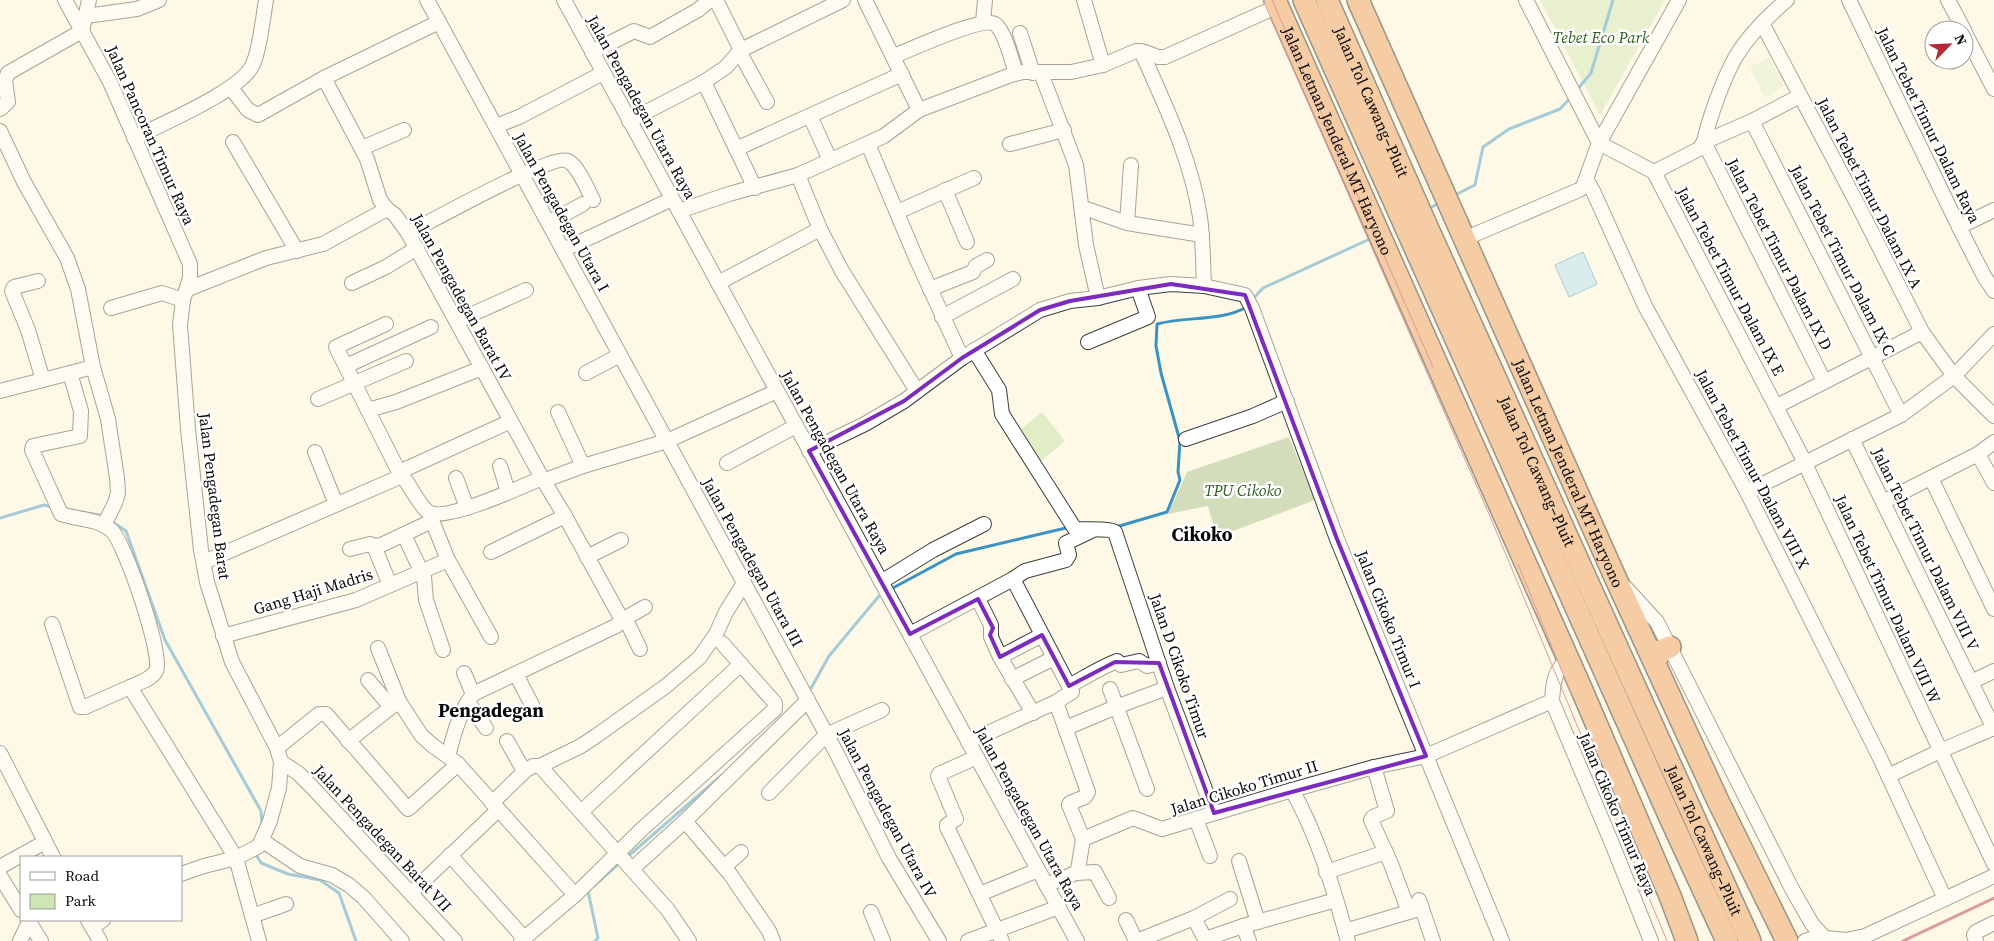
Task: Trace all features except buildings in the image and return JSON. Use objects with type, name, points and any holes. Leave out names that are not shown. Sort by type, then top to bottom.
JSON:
[{"type":"highway","name":"Jalan Tol Cawang–Pluit","points":[[1304,0],[1401,195],[1750,941]]},
{"type":"highway","name":"Jalan Tol Cawang–Pluit","points":[[1327,0],[1401,195]]},
{"type":"highway","name":"Jalan Letnan Jenderal MT Haryono","points":[[1358,0],[1718,801],[1795,939]]},
{"type":"highway","name":"Jalan Letnan Jenderal MT Haryono","points":[[1277,3],[1581,688],[1687,941]]},
{"type":"highway","name":"Jalan Tol Cawang–Pluit","points":[[1419,233],[1480,391],[1727,941]]},
{"type":"highway","points":[[1655,663],[1660,651],[1670,647]]},
{"type":"highway","points":[[1672,822],[1717,941]]},
{"type":"street","name":"Jalan Pancoran Timur Raya","points":[[65,0],[103,66],[187,255],[191,272],[185,294]]},
{"type":"street","points":[[0,109],[8,102],[3,73],[10,71],[82,31],[89,0]]},
{"type":"street","points":[[86,16],[137,9],[159,0]]},
{"type":"street","points":[[134,138],[231,88],[248,74],[254,64],[266,0]]},
{"type":"street","name":"Jalan Pengadegan Utara I","points":[[427,0],[667,441]]},
{"type":"street","name":"Jalan Pengadegan Utara Raya","points":[[564,0],[1077,941]]},
{"type":"street","points":[[592,52],[634,31],[650,37],[698,10],[710,0]]},
{"type":"street","points":[[716,0],[767,102]]},
{"type":"street","points":[[629,121],[704,82],[726,67],[740,51],[843,0]]},
{"type":"street","points":[[865,0],[894,56],[918,110]]},
{"type":"street","points":[[983,22],[984,0]]},
{"type":"street","points":[[1084,0],[1103,65]]},
{"type":"street","points":[[1526,0],[1599,143],[1654,172],[1699,149],[1704,142],[1708,126],[1736,58],[1762,23],[1787,0]]},
{"type":"street","points":[[1464,239],[1580,190],[1599,143],[1679,0]]},
{"type":"street","name":"Jalan Tebet Timur Dalam Raya","points":[[1849,0],[1959,227],[1984,276],[1994,291]]},
{"type":"street","points":[[1948,0],[1959,20]]},
{"type":"street","points":[[563,250],[675,205],[755,188],[798,176],[868,144],[902,124],[918,110],[1016,73],[1071,72],[1103,65],[1141,51],[1158,57],[1165,57],[1277,3]]},
{"type":"street","points":[[231,88],[248,110],[258,116],[324,78],[439,22]]},
{"type":"street","points":[[894,56],[983,22],[994,24],[1001,32],[1016,73]]},
{"type":"street","name":"Jalan Tebet Timur Dalam IX A","points":[[1762,23],[1859,207],[1922,332],[1954,376],[1994,416]]},
{"type":"street","points":[[1020,33],[1064,130],[1076,165],[1086,245],[1098,298]]},
{"type":"street","points":[[1974,50],[1994,89]]},
{"type":"street","points":[[809,451],[865,424],[904,401],[962,358],[1040,310],[1070,301],[1098,298],[1138,288],[1171,284],[1204,286],[1202,235],[1194,187],[1184,152],[1141,51]]},
{"type":"street","points":[[496,126],[519,117],[603,73]]},
{"type":"street","points":[[736,149],[902,74]]},
{"type":"street","name":"Jalan Pengadegan Barat IV","points":[[324,78],[362,148],[378,194],[417,248],[543,480],[640,649]]},
{"type":"street","points":[[704,82],[755,188]]},
{"type":"street","points":[[1704,142],[1752,121],[1800,96]]},
{"type":"street","points":[[810,116],[830,160]]},
{"type":"street","name":"Jalan Tebet Timur Dalam IX C","points":[[1752,121],[1902,415]]},
{"type":"street","points":[[362,148],[404,130]]},
{"type":"street","points":[[1010,144],[1064,130]]},
{"type":"street","points":[[0,131],[32,196],[67,258],[76,284],[93,367],[108,419],[117,478],[118,493],[108,518],[124,550],[157,654],[157,670],[152,677],[85,707],[80,707],[52,624]]},
{"type":"street","points":[[233,142],[297,251]]},
{"type":"street","name":"Jalan Tebet Timur Dalam IX D","points":[[1704,142],[1824,381]]},
{"type":"street","points":[[868,144],[942,317],[962,358]]},
{"type":"street","points":[[408,233],[522,175],[557,161],[568,161],[578,172],[588,202],[548,223]]},
{"type":"street","points":[[1127,223],[1131,165]]},
{"type":"street","name":"Jalan Tebet Timur Dalam IX E","points":[[1654,172],[1777,406],[1804,462]]},
{"type":"street","points":[[798,176],[820,229],[842,271],[917,391]]},
{"type":"street","points":[[897,212],[974,178]]},
{"type":"street","name":"Jalan Tebet Timur Dalam VIII X","points":[[1586,179],[1645,306],[1747,492],[1888,776],[1945,899]]},
{"type":"street","points":[[945,190],[967,242]]},
{"type":"street","points":[[1081,207],[1127,223],[1202,235]]},
{"type":"street","points":[[112,308],[162,293],[185,294],[266,258],[323,244],[387,209]]},
{"type":"street","points":[[1959,227],[1994,210]]},
{"type":"street","points":[[718,283],[820,229]]},
{"type":"street","points":[[352,283],[417,248]]},
{"type":"street","points":[[930,289],[972,272],[976,266],[987,260]]},
{"type":"street","points":[[942,317],[1013,279]]},
{"type":"street","points":[[38,281],[14,287],[12,291],[28,330],[42,380]]},
{"type":"street","name":"Jalan Cikoko Timur I","points":[[1204,286],[1249,302],[1338,539],[1502,941]]},
{"type":"street","points":[[1088,342],[1148,318],[1138,288]]},
{"type":"street","points":[[457,321],[526,290]]},
{"type":"street","name":"Jalan Pengadegan Barat","points":[[185,294],[180,325],[187,419],[207,582],[223,636],[240,678],[277,748],[281,762],[279,788],[251,850]]},
{"type":"street","points":[[386,324],[336,347],[400,474],[431,517],[448,560],[491,637]]},
{"type":"street","points":[[346,366],[431,327]]},
{"type":"street","points":[[1777,406],[1922,332]]},
{"type":"street","points":[[1747,492],[1804,462],[1902,415],[1954,376],[1994,334]]},
{"type":"street","points":[[974,350],[998,390],[1002,414],[1074,526],[1094,530]]},
{"type":"street","points":[[586,372],[620,356]]},
{"type":"street","points":[[318,399],[406,361]]},
{"type":"street","points":[[0,391],[93,367]]},
{"type":"street","points":[[368,410],[396,402],[482,368]]},
{"type":"street","points":[[70,373],[81,411],[80,434],[31,448],[52,497],[63,515],[94,521],[108,518]]},
{"type":"street","points":[[350,549],[370,544],[374,546],[380,545],[404,535],[431,517],[467,508],[583,466],[667,441],[777,390]]},
{"type":"street","points":[[1186,439],[1253,416],[1287,401]]},
{"type":"street","points":[[558,412],[583,466]]},
{"type":"street","points":[[204,562],[336,504],[511,421]]},
{"type":"street","points":[[727,463],[796,426]]},
{"type":"street","name":"Jalan Tebet Timur Dalam VIII V","points":[[1852,439],[1994,728]]},
{"type":"street","name":"Jalan Pengadegan Utara III","points":[[667,441],[805,696]]},
{"type":"street","points":[[1883,502],[1978,454],[1994,442]]},
{"type":"street","points":[[315,452],[336,504]]},
{"type":"street","points":[[1978,454],[1994,484]]},
{"type":"street","name":"Jalan Tebet Timur Dalam VIII W","points":[[1804,462],[1994,864]]},
{"type":"street","points":[[500,466],[508,492]]},
{"type":"street","points":[[456,478],[467,508]]},
{"type":"street","points":[[1931,478],[1994,609]]},
{"type":"street","points":[[491,552],[565,516]]},
{"type":"street","points":[[885,589],[933,550],[984,524]]},
{"type":"street","points":[[910,634],[978,599],[1025,570],[1066,560],[1069,555],[1066,543],[1094,530]]},
{"type":"street","name":"Jalan D Cikoko Timur","points":[[1094,530],[1114,530],[1159,663],[1214,813]]},
{"type":"street","points":[[404,535],[421,572],[426,589],[426,600],[443,650]]},
{"type":"street","points":[[587,557],[621,540]]},
{"type":"street","points":[[374,546],[390,585]]},
{"type":"street","name":"Gang Haji Madris","points":[[223,636],[356,600],[448,560]]},
{"type":"street","points":[[1616,577],[1657,622],[1792,888],[1812,924],[1824,937]]},
{"type":"street","points":[[1012,579],[1070,689]]},
{"type":"street","points":[[411,893],[450,855],[524,771],[532,766],[540,766],[581,746],[666,686],[698,658],[716,634],[726,612],[744,583]]},
{"type":"street","points":[[978,599],[992,625],[991,637],[1000,657],[1033,714]]},
{"type":"street","points":[[277,748],[321,713],[326,714],[408,809],[453,760],[455,728],[471,698],[616,626],[622,620],[645,607]]},
{"type":"street","points":[[1000,657],[1042,635]]},
{"type":"street","points":[[625,861],[640,831],[775,709],[775,703],[722,644]]},
{"type":"street","points":[[378,648],[394,703]]},
{"type":"street","points":[[1012,680],[1054,658]]},
{"type":"street","points":[[1552,701],[1553,682],[1561,666],[1568,659]]},
{"type":"street","points":[[968,742],[1056,702],[1070,689],[1094,673],[1096,669],[1117,661],[1121,665],[1135,661],[1141,661],[1147,666],[1159,663]]},
{"type":"street","points":[[581,812],[741,664]]},
{"type":"street","points":[[1971,682],[1994,671]]},
{"type":"street","points":[[464,672],[471,698],[486,728]]},
{"type":"street","points":[[516,674],[532,705]]},
{"type":"street","points":[[368,680],[394,703],[421,735],[453,760],[575,894]]},
{"type":"street","points":[[130,687],[251,850],[332,876],[348,884],[364,898],[402,941]]},
{"type":"street","points":[[1066,728],[1168,688]]},
{"type":"street","points":[[1552,701],[1566,688],[1581,688]]},
{"type":"street","points":[[1110,689],[1147,789]]},
{"type":"street","points":[[450,855],[522,939],[575,894],[685,821],[805,696]]},
{"type":"street","name":"Jalan Pengadegan Utara IV","points":[[805,696],[889,858],[939,941]]},
{"type":"street","name":"Jalan Cikoko Timur II","points":[[1082,839],[1133,818],[1162,830],[1374,767],[1426,756],[1552,701]]},
{"type":"street","name":"Jalan Cikoko Timur Raya","points":[[1552,701],[1651,941]]},
{"type":"street","points":[[1056,702],[1088,792],[1085,797],[1069,804],[1082,839],[1076,873]]},
{"type":"street","points":[[348,740],[394,703]]},
{"type":"street","points":[[770,793],[826,735],[882,710]]},
{"type":"street","points":[[1888,776],[1994,728]]},
{"type":"street","points":[[507,741],[524,771]]},
{"type":"street","points":[[0,753],[53,856]]},
{"type":"street","points":[[977,757],[938,776],[956,818],[947,827],[1000,936]]},
{"type":"street","name":"Jalan Pengadegan Barat VII","points":[[281,762],[298,773],[313,788],[455,941]]},
{"type":"street","points":[[540,766],[668,910],[689,941]]},
{"type":"street","points":[[1374,767],[1387,811],[1373,817],[1371,820],[1386,852],[1417,906],[1433,941]]},
{"type":"street","points":[[1292,790],[1307,817],[1336,900],[1346,936],[1417,906]]},
{"type":"street","points":[[1196,819],[1210,856]]},
{"type":"street","points":[[685,821],[724,867],[769,932],[773,941]]},
{"type":"street","points":[[0,867],[45,842]]},
{"type":"street","points":[[182,874],[251,850]]},
{"type":"street","points":[[251,850],[252,916],[260,941]]},
{"type":"street","points":[[724,867],[741,852]]},
{"type":"street","points":[[1326,872],[1386,852]]},
{"type":"street","points":[[1239,861],[1258,922]]},
{"type":"street","points":[[980,894],[1038,870]]},
{"type":"street","points":[[1046,885],[1076,873],[1095,872],[1109,898]]},
{"type":"street","points":[[0,876],[20,908]]},
{"type":"street","points":[[1795,939],[1824,937],[1846,940],[1865,936],[1994,876]]},
{"type":"street","points":[[1126,920],[1136,941],[1194,918],[1230,899]]},
{"type":"street","points":[[1194,918],[1205,939],[1336,900]]},
{"type":"street","points":[[252,916],[286,904]]},
{"type":"street","points":[[968,941],[1000,936],[1059,907]]},
{"type":"street","points":[[871,912],[883,941]]},
{"type":"street","points":[[20,941],[28,921]]},
{"type":"street","points":[[28,921],[41,941]]},
{"type":"street","points":[[94,922],[100,941]]},
{"type":"street","points":[[1976,941],[1974,935],[1976,932],[1994,923]]},
{"type":"street","points":[[1795,939],[1812,932],[1812,924]]},
{"type":"street","points":[[1244,926],[1249,941]]},
{"type":"highlighted area","points":[[1171,284],[1245,295],[1337,539],[1426,756],[1214,813],[1159,663],[1115,662],[1069,686],[1042,635],[1000,657],[990,635],[993,628],[978,599],[910,634],[809,451],[904,401],[962,358],[1040,310],[1070,301]]},
{"type":"green space","name":"Tebet Eco Park","points":[[1540,0],[1665,0],[1600,115]]},
{"type":"green space","points":[[1770,57],[1784,86],[1765,98],[1750,67]]},
{"type":"green space","points":[[1042,412],[1065,441],[1041,461],[1018,432]]},
{"type":"green space","name":"TPU Cikoko","points":[[1289,437],[1315,500],[1217,537],[1208,506],[1168,514],[1187,472]]},
{"type":"water","points":[[1583,252],[1597,284],[1569,297],[1555,265]]},
{"type":"waterway","points":[[1577,90],[1591,73],[1613,0]]},
{"type":"waterway","points":[[1453,196],[1475,185],[1483,147],[1509,129],[1560,109],[1571,97]]},
{"type":"waterway","points":[[1428,209],[1441,202]]},
{"type":"waterway","points":[[1252,300],[1263,288],[1372,238]]},
{"type":"waterway","points":[[1116,527],[1167,512],[1180,480],[1178,472],[1180,441],[1161,373],[1156,346],[1157,324],[1226,315],[1247,307]]},
{"type":"waterway","points":[[0,518],[44,505],[52,507]]},
{"type":"waterway","points":[[71,510],[104,516]]},
{"type":"waterway","points":[[111,521],[126,531],[165,640],[261,811],[262,825]]},
{"type":"waterway","points":[[891,589],[956,554],[1070,527]]},
{"type":"waterway","points":[[809,692],[829,656],[879,596],[883,594]]},
{"type":"waterway","points":[[626,858],[722,775]]},
{"type":"waterway","points":[[255,853],[261,863],[288,874],[320,880],[339,893],[356,941]]},
{"type":"waterway","points":[[594,886],[621,862]]},
{"type":"waterway","points":[[589,890],[598,938],[595,941]]},
{"type":"tram line","points":[[1263,0],[1489,514],[1667,941]]},
{"type":"tram line","points":[[1272,0],[1433,367]]},
{"type":"tram line","points":[[1518,564],[1572,696]]},
{"type":"railway","points":[[1903,941],[1994,898]]},
{"type":"district","name":"Cikoko","points":[[1202,534]]},
{"type":"district","name":"Pengadegan","points":[[491,710]]}]
